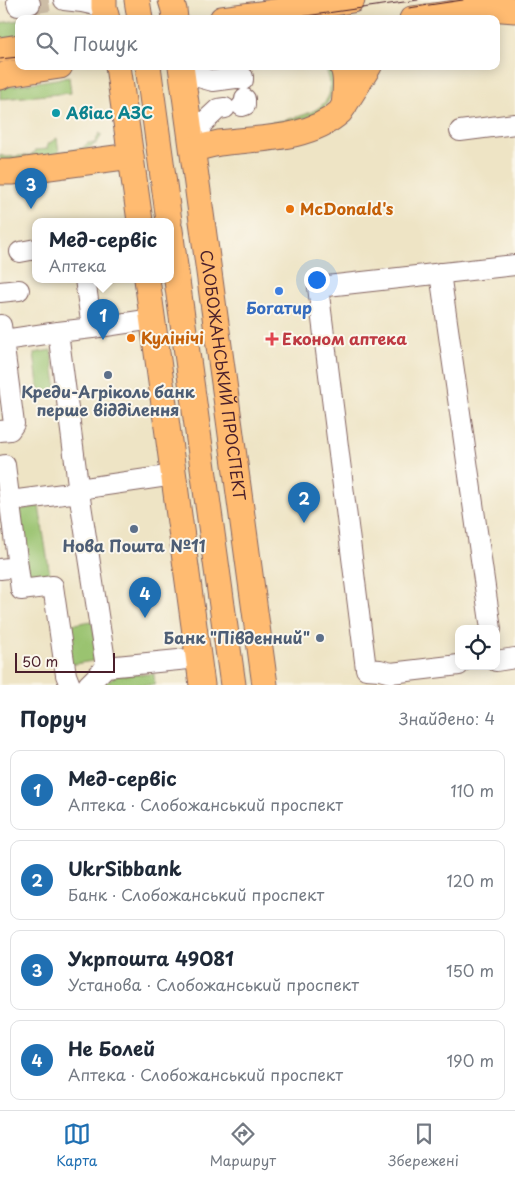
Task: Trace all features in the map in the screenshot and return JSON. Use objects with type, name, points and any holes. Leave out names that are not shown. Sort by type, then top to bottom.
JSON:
[{"type":"main road","points":[[137,0],[139,15]]},
{"type":"main road","points":[[243,15],[302,4],[352,0]]},
{"type":"main road","points":[[442,15],[490,8],[515,10]]},
{"type":"main road","points":[[0,50],[15,48]]},
{"type":"main road","points":[[2,75],[34,70]]},
{"type":"main road","points":[[119,70],[140,218]]},
{"type":"main road","points":[[149,70],[169,218]]},
{"type":"main road","name":"СЛОБОЖАНСЬКИЙ ПРОСПЕКТ","points":[[182,70],[265,685]]},
{"type":"main road","points":[[344,70],[344,106]]},
{"type":"main road","points":[[193,149],[306,131],[328,121],[340,112],[366,70]]},
{"type":"main road","points":[[0,172],[131,156]]},
{"type":"main road","name":"СЛОБОЖАНСЬКИЙ ПРОСПЕКТ","points":[[174,259],[233,685]]},
{"type":"main road","points":[[148,283],[202,685]]},
{"type":"lane","points":[[32,2],[54,0]]},
{"type":"lane","points":[[64,0],[104,7]]},
{"type":"lane","points":[[190,70],[195,76],[213,81],[242,77],[239,98],[218,109],[202,124],[193,149]]},
{"type":"lane","points":[[460,131],[515,124]]},
{"type":"lane","points":[[455,665],[391,673],[366,668],[318,287],[515,264]]},
{"type":"lane","points":[[440,273],[490,625]]},
{"type":"lane","points":[[86,283],[92,328]]},
{"type":"lane","points":[[0,431],[10,430],[14,424],[2,333],[58,332],[153,319]]},
{"type":"lane","points":[[58,332],[79,490],[106,667]]},
{"type":"lane","points":[[0,466],[5,466],[10,501],[9,568],[21,590],[53,586],[66,675],[70,685]]},
{"type":"lane","points":[[10,501],[174,475]]},
{"type":"lane","points":[[88,685],[106,667],[199,658]]},
{"type":"lane","points":[[500,660],[515,658]]},
{"type":"green space","points":[[15,21],[15,37],[0,39],[0,23]]},
{"type":"green space","points":[[331,70],[333,85],[331,96],[323,108],[311,116],[297,120],[253,128],[252,126],[298,117],[320,107],[327,99],[330,89],[327,71]]},
{"type":"green space","points":[[69,77],[71,93],[0,99],[0,88]]},
{"type":"green space","points":[[99,133],[101,136],[97,143],[83,151],[0,162],[0,155],[6,157],[32,155],[32,153],[35,153],[35,150],[47,149],[48,144],[57,138],[59,152],[82,148],[88,143],[95,143]]},
{"type":"green space","points":[[51,350],[57,391],[39,393],[34,353]]},
{"type":"green space","points":[[39,506],[50,575],[29,584],[18,510]]},
{"type":"green space","points":[[92,621],[98,660],[69,665],[62,626]]},
{"type":"green space","points":[[154,674],[155,685],[102,685],[117,675]]},
{"type":"tunnel","points":[[30,4],[49,1]]},
{"type":"tram line","points":[[313,15],[418,0]]},
{"type":"tram line","points":[[409,8],[463,0]]},
{"type":"tram line","points":[[0,59],[15,57]]},
{"type":"place","name":"Авіас АЗС","points":[[56,113]]},
{"type":"place","name":"Укрпошта 49081","points":[[31,209]]},
{"type":"place","name":"McDonald's","points":[[290,209]]},
{"type":"place","name":"Богатир","points":[[279,291]]},
{"type":"place","name":"Кулінічі","points":[[131,338]]},
{"type":"place","name":"Економ аптека","points":[[272,339]]},
{"type":"place","name":"Мед-сервіс","points":[[103,340]]},
{"type":"place","name":"Креди-Агріколь банк перше відділення","points":[[108,375]]},
{"type":"place","name":"UkrSibbank","points":[[304,523]]},
{"type":"place","name":"Нова Пошта №11","points":[[134,529]]},
{"type":"place","name":"Не Болей","points":[[145,618]]},
{"type":"place","name":"Банк \"Пiвденний\"","points":[[320,638]]}]
